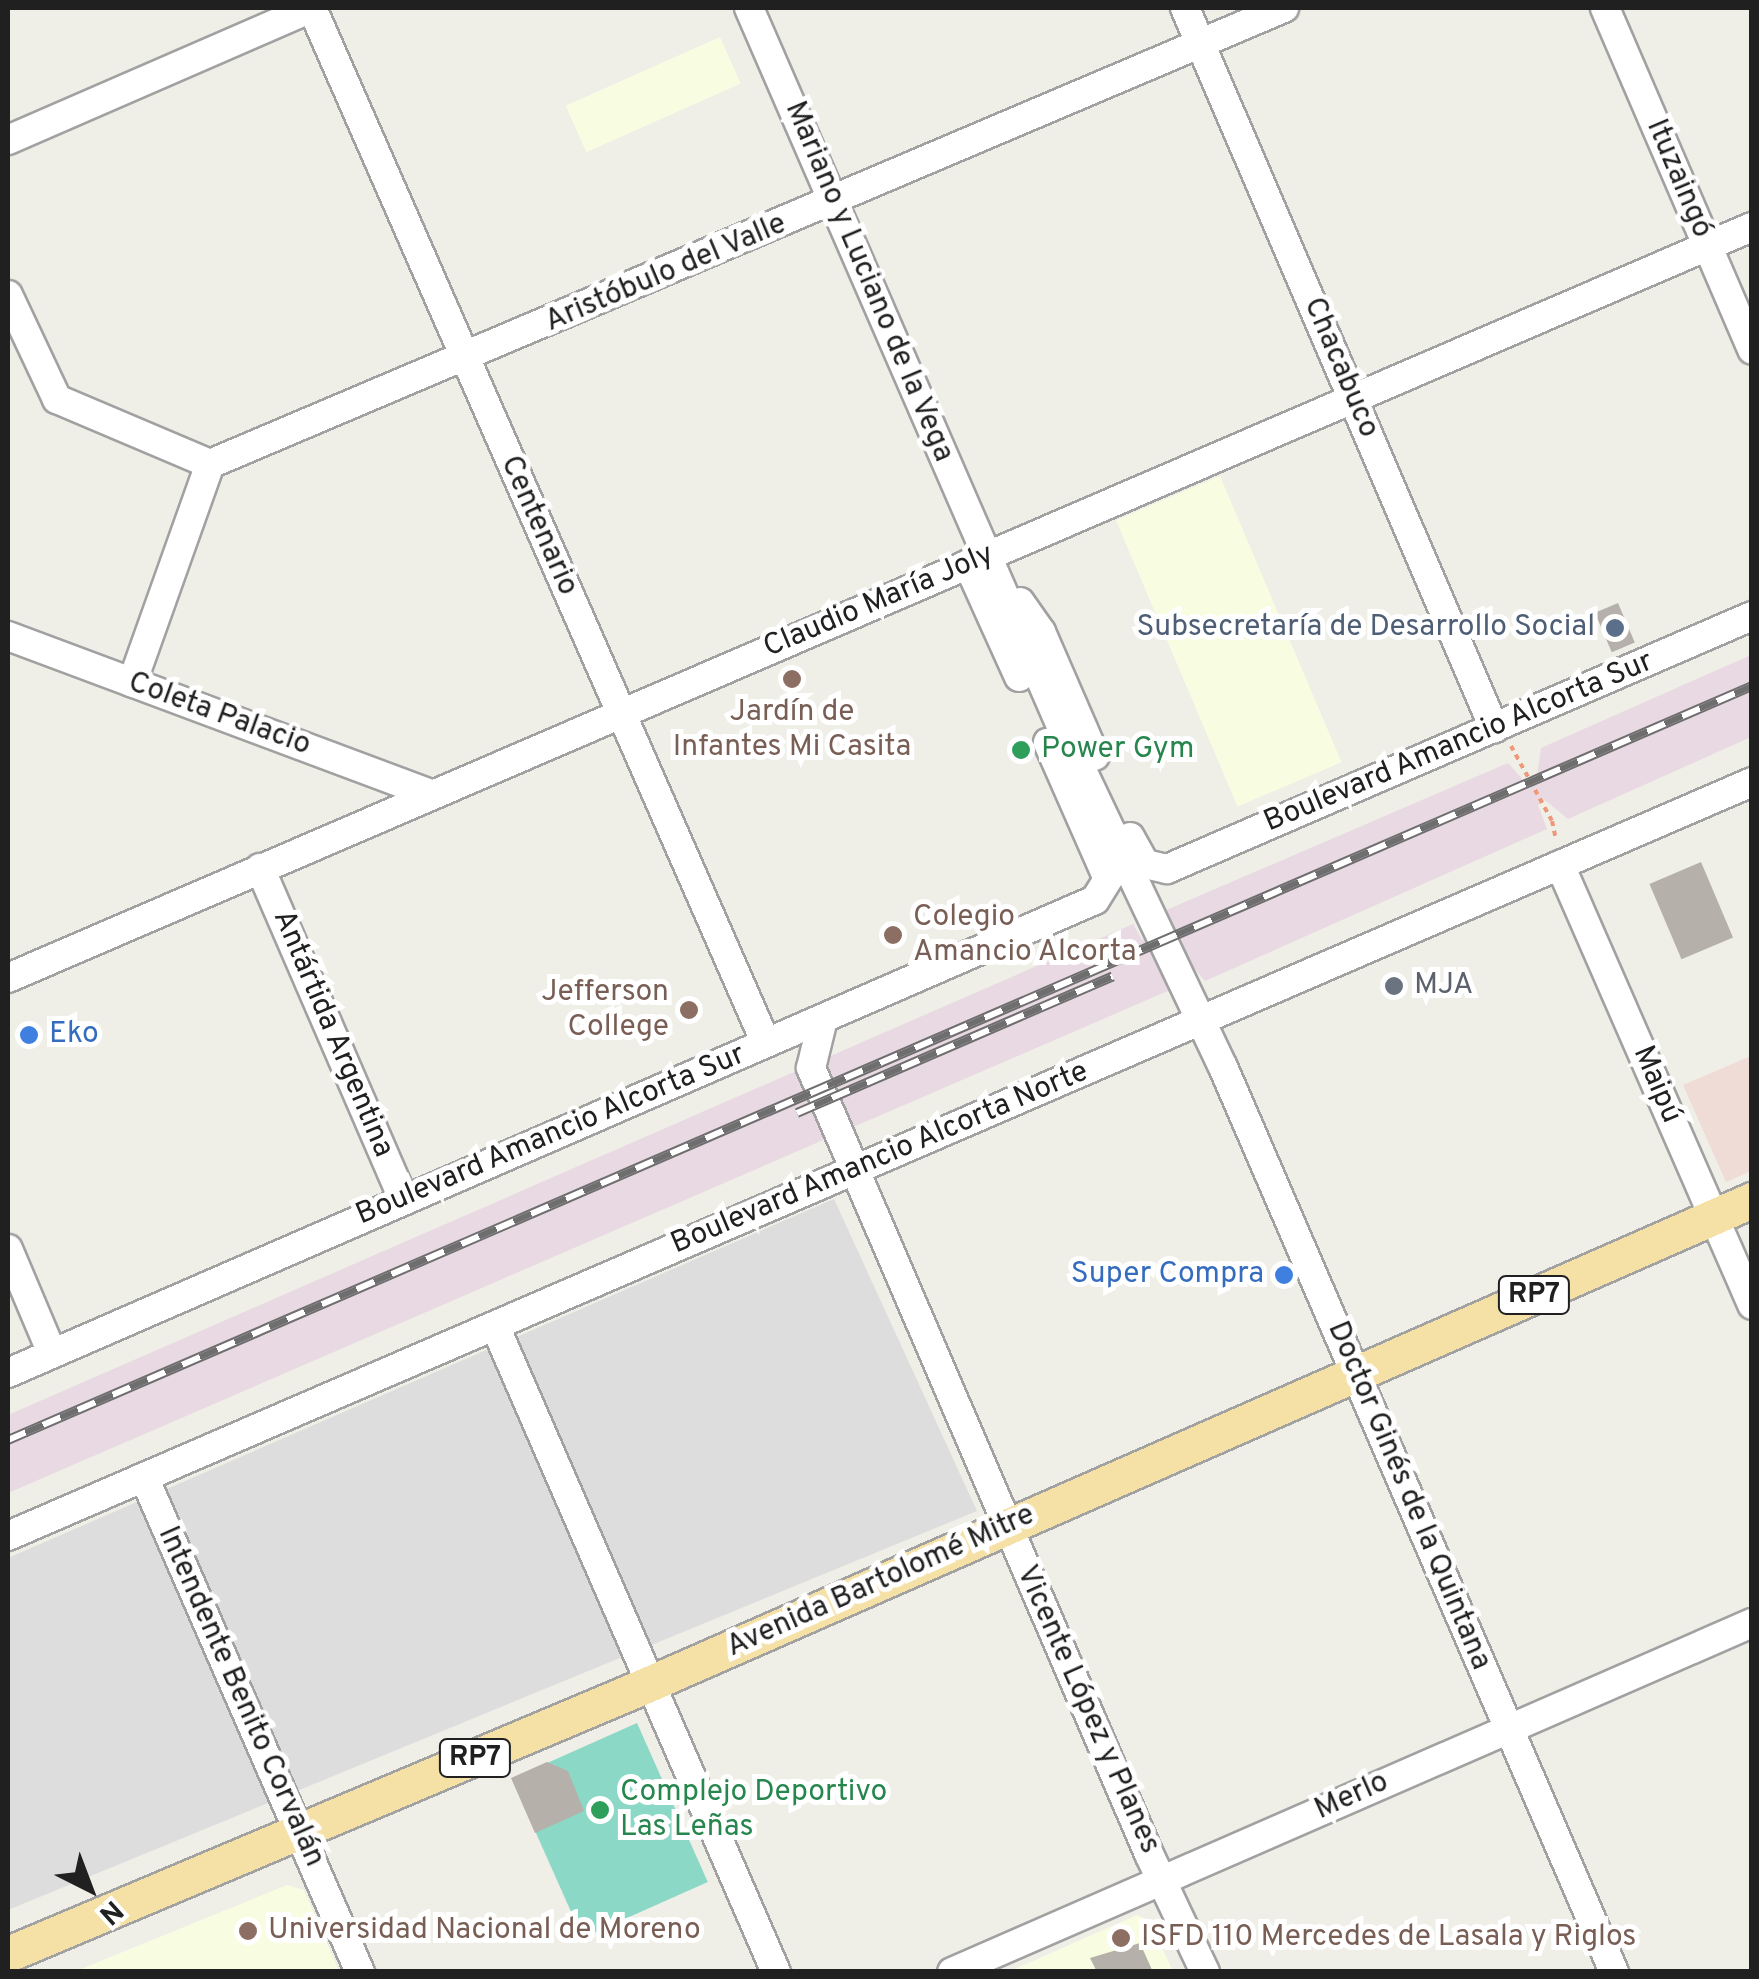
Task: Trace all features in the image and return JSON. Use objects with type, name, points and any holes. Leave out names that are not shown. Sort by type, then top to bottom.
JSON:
[{"type":"main road","name":"Avenida Bartolomé Mitre","points":[[8,1954],[300,1834],[650,1683],[1752,1200]]},
{"type":"street","points":[[8,140],[312,8]]},
{"type":"street","name":"Centenario","points":[[312,8],[766,1043]]},
{"type":"street","name":"Mariano y Luciano de la Vega","points":[[749,8],[834,202],[1104,869],[1104,891],[1096,900]]},
{"type":"street","name":"Chacabuco","points":[[1185,8],[1494,728]]},
{"type":"street","name":"Aristóbulo del Valle","points":[[210,464],[464,360],[1284,8]]},
{"type":"street","name":"Ituzaingó","points":[[1604,8],[1752,350]]},
{"type":"street","name":"Claudio María Joly","points":[[8,978],[1752,226]]},
{"type":"street","points":[[8,296],[57,399],[210,464],[132,683]]},
{"type":"street","name":"Mariano y Luciano de la Vega","points":[[978,560],[1041,632],[1137,854],[1145,864],[1167,869]]},
{"type":"street","name":"Mariano y Luciano de la Vega","points":[[978,560],[1135,884]]},
{"type":"street","name":"Boulevard Amancio Alcorta Sur","points":[[1167,869],[1752,616]]},
{"type":"street","name":"Coleta Palacio","points":[[8,636],[431,794]]},
{"type":"street","name":"Boulevard Amancio Alcorta Norte","points":[[8,1536],[1752,782]]},
{"type":"street","name":"Maipú","points":[[1560,864],[1752,1305]]},
{"type":"street","name":"Antártida Argentina","points":[[260,868],[404,1200]]},
{"type":"street","name":"Doctor Ginés de la Quintana","points":[[1135,884],[1202,1020],[1614,1972]]},
{"type":"street","name":"Boulevard Amancio Alcorta Sur","points":[[8,1373],[1096,900]]},
{"type":"street","points":[[766,1043],[811,1068],[823,1019]]},
{"type":"street","name":"Vicente López y Planes","points":[[811,1068],[1006,1527],[1206,1972]]},
{"type":"street","points":[[8,1249],[52,1353]]},
{"type":"street","points":[[494,1326],[776,1972]]},
{"type":"street","name":"Intendente Benito Corvalán","points":[[144,1478],[360,1972]]},
{"type":"street","name":"Merlo","points":[[952,1972],[1752,1623]]},
{"type":"path","points":[[1494,728],[1522,758],[1545,806],[1560,864]]},
{"type":"shaded area","points":[[720,37],[741,84],[586,152],[566,106]]},
{"type":"shaded area","points":[[1220,476],[1342,762],[1238,806],[1116,520]]},
{"type":"shaded area","points":[[1751,655],[1751,737],[1568,819],[1545,800],[1538,805],[1547,829],[1205,981],[1190,963],[1163,976],[1170,990],[8,1493],[8,1415],[1133,924],[1142,940],[1166,931],[1157,914],[1508,763],[1524,781],[1537,776],[1541,748]]},
{"type":"shaded area","points":[[1751,1056],[1751,1171],[1726,1182],[1683,1085]]},
{"type":"shaded area","points":[[834,1199],[977,1511],[8,1910],[8,1558]]},
{"type":"shaded area","name":"Complejo Deportivo Las Leñas","points":[[637,1723],[708,1882],[583,1938],[512,1779]]},
{"type":"shaded area","name":"Universidad Nacional de Moreno","points":[[287,1885],[304,1890],[339,1971],[76,1971]]},
{"type":"shaded area","name":"ISFD 110 Mercedes de Lasala y Riglos","points":[[1137,1915],[1149,1920],[1173,1971],[1008,1972]]},
{"type":"building","name":"Subsecretaría de Desarrollo Social","points":[[1618,603],[1635,643],[1612,652],[1595,613]]},
{"type":"building","points":[[1701,862],[1733,937],[1681,959],[1649,884]]},
{"type":"building","points":[[547,1762],[568,1771],[584,1811],[535,1833],[511,1778]]},
{"type":"building","points":[[1140,1943],[1153,1972],[1097,1972],[1090,1958]]},
{"type":"railway","points":[[8,1440],[1752,686]]},
{"type":"railway","points":[[797,1113],[1113,976]]},
{"type":"place","name":"Subsecretaría de Desarrollo Social","points":[[1615,628]]},
{"type":"place","name":"Jardín de Infantes Mi Casita","points":[[792,679]]},
{"type":"place","name":"Power Gym","points":[[1021,750]]},
{"type":"place","name":"Colegio Amancio Alcorta","points":[[893,935]]},
{"type":"place","name":"MJA","points":[[1394,986]]},
{"type":"place","name":"Jefferson College","points":[[689,1010]]},
{"type":"place","name":"Eko","points":[[29,1035]]},
{"type":"place","name":"Super Compra","points":[[1284,1275]]},
{"type":"place","name":"Complejo Deportivo Las Leñas","points":[[600,1810]]},
{"type":"place","name":"Universidad Nacional de Moreno","points":[[248,1931]]},
{"type":"place","name":"ISFD 110 Mercedes de Lasala y Riglos","points":[[1121,1938]]}]
